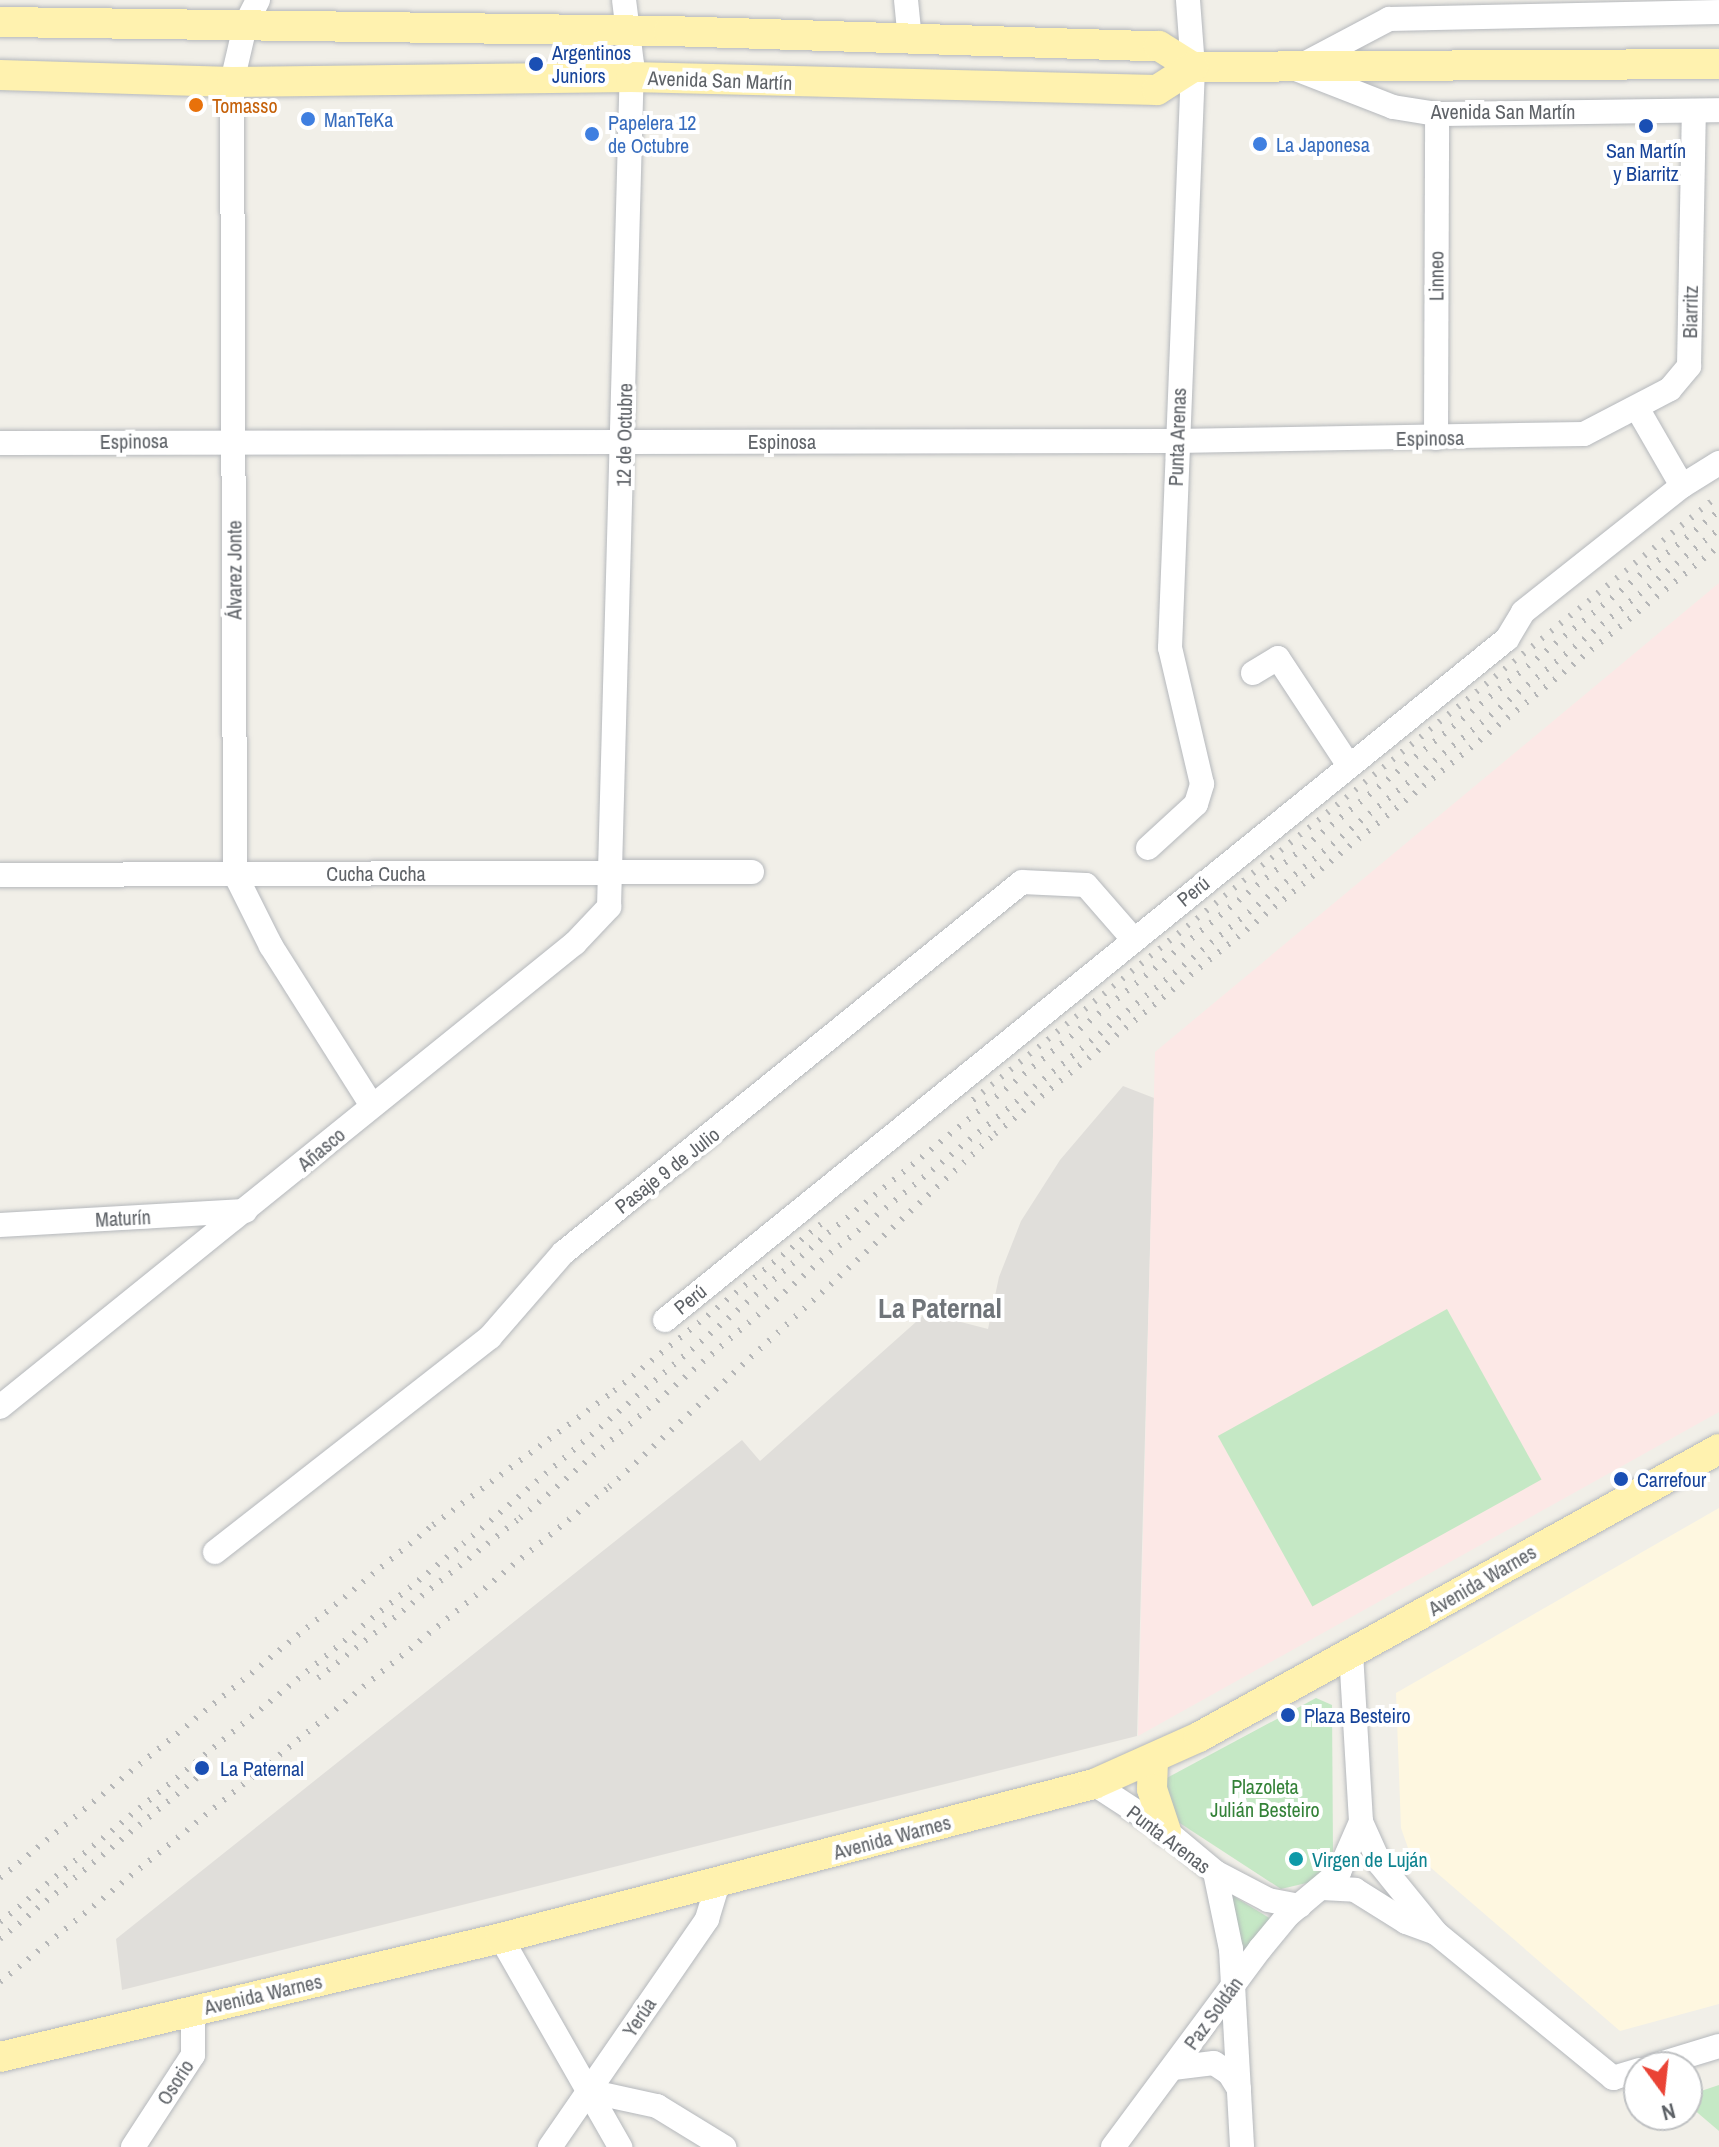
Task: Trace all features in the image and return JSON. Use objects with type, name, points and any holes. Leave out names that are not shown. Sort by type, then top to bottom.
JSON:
[{"type":"main road","points":[[0,22],[252,13],[630,30],[1159,46],[1193,67]]},
{"type":"main road","name":"Avenida San Martín","points":[[0,75],[232,82],[631,77],[1157,90],[1193,67],[1294,69],[1719,64]]},
{"type":"main road","name":"Avenida Warnes","points":[[0,2057],[501,1938],[1094,1784],[1153,1760],[1719,1449]]},
{"type":"main road","points":[[1153,1760],[1152,1789],[1166,1831]]},
{"type":"street","name":"12 de Octubre","points":[[613,871],[631,77],[630,30],[624,0]]},
{"type":"street","points":[[906,0],[910,40]]},
{"type":"street","name":"Punta Arenas","points":[[1148,848],[1196,804],[1202,784],[1170,648],[1193,67],[1188,0]]},
{"type":"street","name":"Avenida San Martín","points":[[1294,69],[1389,19],[1443,7],[1692,6],[1719,12]]},
{"type":"street","name":"Álvarez Jonte","points":[[252,13],[232,82],[235,874],[271,946],[372,1106]]},
{"type":"street","name":"Avenida San Martín","points":[[1294,69],[1393,107],[1437,114],[1719,110]]},
{"type":"street","name":"Biarritz","points":[[1564,437],[1599,428],[1637,408],[1670,389],[1689,366],[1694,111]]},
{"type":"street","name":"Linneo","points":[[1436,438],[1437,114]]},
{"type":"street","points":[[1637,408],[1682,486]]},
{"type":"street","name":"Espinosa","points":[[0,443],[233,440],[1176,441],[1564,437]]},
{"type":"street","name":"Perú","points":[[665,1320],[1348,764],[1507,639],[1523,612],[1682,486],[1719,463]]},
{"type":"street","points":[[1253,673],[1278,658],[1348,764]]},
{"type":"street","name":"Añasco","points":[[0,1407],[575,943],[609,907],[613,871]]},
{"type":"street","name":"Cucha Cucha","points":[[0,875],[752,872]]},
{"type":"street","name":"Pasaje 9 de Julio","points":[[215,1552],[490,1337],[563,1253],[1022,882],[1086,885],[1134,940]]},
{"type":"street","name":"Maturín","points":[[0,1225],[246,1211]]},
{"type":"street","points":[[1351,1653],[1361,1822],[1380,1864],[1436,1933],[1613,2078],[1623,2075]]},
{"type":"street","name":"Punta Arenas","points":[[1094,1784],[1166,1831],[1215,1872],[1234,1984],[1242,2147]]},
{"type":"street","name":"Paz Soldán","points":[[1113,2147],[1234,1984],[1299,1906],[1322,1888],[1349,1858],[1361,1822]]},
{"type":"street","points":[[1215,1872],[1268,1900],[1299,1906]]},
{"type":"street","name":"Yerúa","points":[[550,2147],[707,1919],[718,1883]]},
{"type":"street","points":[[1322,1888],[1355,1890],[1406,1922],[1436,1933]]},
{"type":"street","points":[[501,1938],[620,2147]]},
{"type":"street","name":"Osorio","points":[[133,2147],[193,2055],[193,2011]]},
{"type":"street","points":[[1173,2068],[1214,2063],[1229,2073],[1239,2089]]},
{"type":"street","points":[[588,2091],[657,2106],[724,2147]]},
{"type":"shaded area","points":[[1719,583],[1719,1412],[1138,1736],[1155,1052]]},
{"type":"shaded area","points":[[1123,1086],[1154,1098],[1137,1736],[122,1990],[116,1939],[742,1440],[760,1461],[926,1313],[988,1329],[999,1277],[1021,1221],[1060,1160]]},
{"type":"shaded area","points":[[1719,1508],[1719,2004],[1620,2031],[1408,1848],[1401,1828],[1396,1693]]},
{"type":"green space","points":[[1447,1309],[1542,1480],[1312,1607],[1218,1436]]},
{"type":"green space","name":"Plazoleta Julián Besteiro","points":[[1316,1698],[1332,1705],[1333,1854],[1315,1881],[1281,1889],[1172,1818],[1163,1780]]},
{"type":"green space","points":[[1230,1894],[1271,1919],[1242,1959]]},
{"type":"green space","points":[[1719,2085],[1719,2131],[1703,2117],[1703,2090]]},
{"type":"railway","points":[[973,1100],[1719,495]]},
{"type":"railway","points":[[0,1922],[463,1544],[828,1233],[1719,511]]},
{"type":"railway","points":[[318,1678],[520,1518],[839,1246],[1719,529]]},
{"type":"railway","points":[[0,1982],[609,1487],[995,1134],[1719,546]]},
{"type":"railway","points":[[0,1878],[433,1525],[614,1391],[821,1224]]},
{"type":"railway","points":[[0,1939],[198,1777]]},
{"type":"place","name":"Argentinos Juniors","points":[[536,64]]},
{"type":"place","name":"Tomasso","points":[[196,105]]},
{"type":"place","name":"ManTeKa","points":[[308,119]]},
{"type":"place","name":"San Martín y Biarritz","points":[[1646,126]]},
{"type":"place","name":"Papelera 12 de Octubre","points":[[592,134]]},
{"type":"place","name":"La Japonesa","points":[[1260,144]]},
{"type":"place","name":"Carrefour","points":[[1621,1479]]},
{"type":"place","name":"Plaza Besteiro","points":[[1288,1715]]},
{"type":"place","name":"La Paternal","points":[[202,1768]]},
{"type":"place","name":"Virgen de Luján","points":[[1296,1859]]},
{"type":"district","name":"La Paternal","points":[[940,1308]]}]
